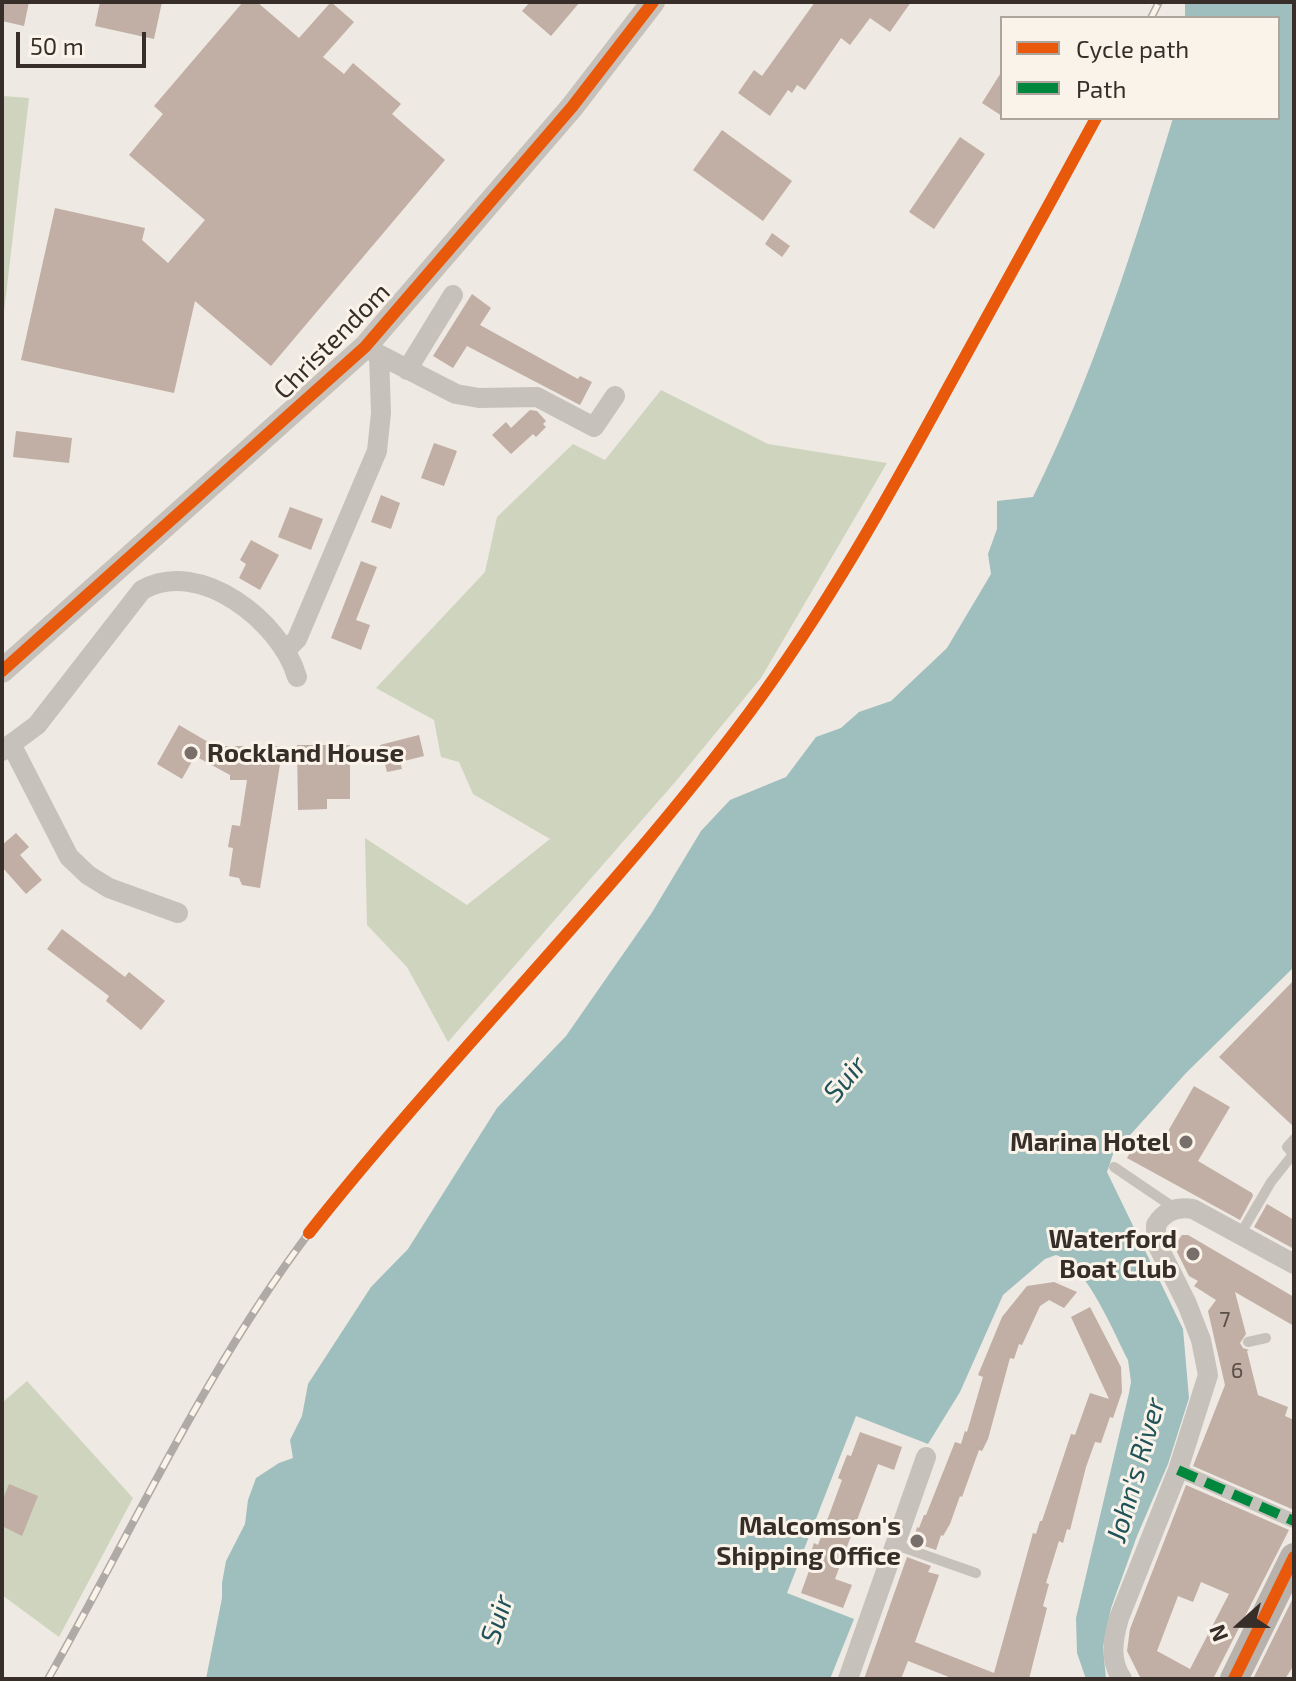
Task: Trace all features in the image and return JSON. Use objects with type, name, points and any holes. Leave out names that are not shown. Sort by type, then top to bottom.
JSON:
[{"type":"main road","points":[[1234,1679],[1294,1557]]},
{"type":"street","name":"Christendom","points":[[2,671],[372,351],[572,107],[653,2]]},
{"type":"street","points":[[407,370],[453,295]]},
{"type":"street","points":[[372,351],[456,394],[479,398],[537,397],[594,427],[615,396]]},
{"type":"street","points":[[286,650],[297,639],[377,451],[381,413],[372,351]]},
{"type":"street","points":[[178,913],[109,888],[88,875],[69,857],[6,747],[37,725],[142,590],[155,583],[170,580],[212,587],[235,600],[257,618],[286,650],[297,677]]},
{"type":"street","points":[[1122,1679],[1113,1657],[1115,1632],[1178,1470],[1207,1383],[1210,1350],[1155,1235],[1158,1221],[1176,1209],[1199,1211],[1294,1264]]},
{"type":"street","points":[[848,1679],[926,1457]]},
{"type":"street","points":[[1178,1470],[1294,1521]]},
{"type":"lane","points":[[1241,1233],[1292,1148]]},
{"type":"lane","points":[[1114,1167],[1176,1209]]},
{"type":"lane","points":[[1248,1342],[1266,1338]]},
{"type":"lane","points":[[896,1545],[976,1573]]},
{"type":"green space","points":[[2,96],[29,98],[2,329]]},
{"type":"green space","points":[[661,390],[768,444],[887,463],[761,678],[676,781],[448,1042],[407,967],[367,925],[365,838],[467,905],[550,839],[473,794],[459,762],[441,757],[434,720],[376,688],[485,572],[497,517],[573,444],[605,460]]},
{"type":"green space","points":[[27,1381],[133,1498],[59,1637],[2,1595],[2,1403]]},
{"type":"water","points":[[1185,2],[1294,2],[1294,967],[1186,1073],[1113,1154],[1107,1172],[1183,1329],[1189,1398],[1168,1464],[1111,1608],[1103,1647],[1106,1679],[1086,1679],[1077,1653],[1076,1618],[1131,1382],[1128,1360],[1098,1301],[1078,1271],[1056,1255],[1045,1259],[1003,1295],[960,1392],[928,1444],[856,1416],[787,1593],[854,1619],[830,1679],[206,1679],[226,1561],[245,1524],[248,1500],[256,1478],[293,1458],[290,1440],[302,1416],[308,1384],[371,1287],[408,1249],[497,1108],[566,1036],[651,914],[701,831],[730,800],[786,777],[816,737],[841,728],[859,712],[891,701],[947,648],[991,574],[988,554],[997,529],[997,501],[1033,497],[1075,405],[1127,263],[1172,120],[1280,120],[1280,16],[1185,16]]},
{"type":"building","points":[[2,2],[29,2],[24,26],[2,21]]},
{"type":"building","points":[[100,2],[162,2],[154,39],[95,26]]},
{"type":"building","points":[[243,2],[257,2],[299,38],[331,2],[354,22],[323,57],[344,74],[353,63],[401,104],[392,114],[445,160],[271,366],[195,301],[174,393],[21,360],[55,208],[145,228],[142,240],[168,263],[205,220],[129,155],[163,114],[154,106]]},
{"type":"building","points":[[530,2],[580,2],[551,36],[522,11]]},
{"type":"building","points":[[815,2],[911,2],[890,32],[870,18],[850,45],[841,38],[805,90],[797,85],[792,93],[788,90],[770,116],[738,93],[754,70],[762,76]]},
{"type":"building","points":[[1000,74],[1000,115],[982,103]]},
{"type":"building","points":[[722,130],[792,181],[763,221],[693,170]]},
{"type":"building","points":[[960,137],[985,154],[934,229],[909,212]]},
{"type":"building","points":[[772,233],[790,246],[782,257],[765,244]]},
{"type":"building","points":[[472,294],[491,308],[480,325],[578,379],[580,376],[592,382],[580,405],[467,346],[453,368],[433,356]]},
{"type":"building","points":[[530,410],[537,411],[546,421],[543,424],[546,427],[511,454],[492,435],[506,422],[511,428]]},
{"type":"building","points":[[16,431],[72,438],[69,463],[13,457]]},
{"type":"building","points":[[434,443],[457,451],[444,486],[421,478]]},
{"type":"building","points":[[381,495],[400,503],[391,529],[371,522]]},
{"type":"building","points":[[290,507],[323,519],[311,550],[278,537]]},
{"type":"building","points":[[251,540],[279,555],[260,590],[239,578],[246,564],[240,560]]},
{"type":"building","points":[[361,561],[377,567],[356,620],[370,625],[361,650],[331,638]]},
{"type":"building","points":[[179,725],[215,746],[283,746],[260,888],[242,885],[239,878],[229,876],[233,848],[228,847],[232,825],[240,826],[247,780],[230,780],[230,775],[195,756],[182,779],[157,764]]},
{"type":"building","points":[[419,735],[424,756],[400,762],[402,769],[387,772],[380,745]]},
{"type":"building","points":[[297,745],[350,745],[350,799],[327,799],[327,809],[298,810]]},
{"type":"building","points":[[16,833],[29,847],[20,855],[42,880],[26,894],[2,867],[2,845]]},
{"type":"building","points":[[62,929],[125,977],[129,972],[165,1001],[141,1030],[106,1001],[109,996],[47,949]]},
{"type":"building","points":[[1294,980],[1294,1127],[1219,1057]]},
{"type":"building","name":"Marina Hotel","points":[[1194,1086],[1230,1107],[1198,1161],[1252,1193],[1240,1220],[1127,1158],[1140,1136],[1159,1147]]},
{"type":"building","points":[[1267,1204],[1294,1220],[1294,1249],[1254,1227]]},
{"type":"building","points":[[1182,1235],[1188,1235],[1294,1297],[1294,1326],[1235,1292],[1246,1334],[1240,1343],[1249,1350],[1258,1395],[1288,1407],[1285,1416],[1294,1420],[1294,1510],[1193,1466],[1225,1385],[1208,1311],[1216,1300],[1194,1286],[1198,1281],[1189,1276],[1177,1252],[1176,1243]]},
{"type":"building","points":[[1054,1282],[1077,1292],[1064,1308],[1049,1300],[1040,1306],[1014,1359],[1010,1358],[988,1439],[982,1451],[979,1450],[962,1497],[936,1550],[913,1542],[955,1442],[961,1444],[967,1432],[983,1377],[978,1375],[1002,1317],[1027,1286]]},
{"type":"building","points":[[1090,1307],[1121,1367],[1122,1392],[1101,1443],[1095,1442],[1070,1530],[1067,1529],[1063,1543],[1059,1541],[1046,1583],[1049,1584],[1043,1606],[1047,1608],[1029,1679],[954,1679],[908,1661],[901,1679],[864,1679],[907,1557],[931,1566],[928,1572],[939,1575],[915,1642],[994,1673],[1033,1533],[1036,1534],[1042,1521],[1071,1434],[1075,1435],[1090,1393],[1109,1399],[1071,1317]]},
{"type":"building","points":[[860,1432],[902,1447],[894,1470],[878,1464],[835,1579],[852,1585],[843,1608],[801,1593],[810,1568],[806,1567],[814,1543],[818,1545],[842,1480],[838,1478]]},
{"type":"building","points":[[9,1484],[38,1496],[22,1536],[2,1526],[2,1501]]},
{"type":"building","points":[[1186,1485],[1289,1530],[1213,1679],[1141,1679],[1127,1651],[1130,1629]],"holes":[[[1201,1582],[1229,1594],[1190,1669],[1157,1651],[1178,1596],[1193,1602]]]},
{"type":"building","points":[[1294,1596],[1294,1665],[1285,1679],[1253,1679]]},
{"type":"railway","points":[[1152,16],[1159,2]]},
{"type":"railway","points":[[48,1679],[205,1393],[238,1337],[312,1229],[365,1162],[647,842],[701,776],[780,669],[880,508],[1095,120]]},
{"type":"marked path","points":[[1178,1470],[1294,1521]]},
{"type":"cycle path","points":[[2,671],[365,347],[572,107],[653,2]]},
{"type":"cycle path","points":[[309,1233],[418,1102],[643,846],[777,674],[880,510],[1095,120]]},
{"type":"cycle path","points":[[1234,1679],[1294,1557]]},
{"type":"place","name":"Rockland House","points":[[191,753]]},
{"type":"place","name":"Marina Hotel","points":[[1186,1142]]},
{"type":"place","name":"Waterford Boat Club","points":[[1193,1254]]},
{"type":"place","name":"Malcomson's Shipping Office","points":[[917,1541]]},
{"type":"water label","name":"Suir","points":[[845,1079]]},
{"type":"water label","name":"John's River","points":[[1136,1470]]},
{"type":"water label","name":"Suir","points":[[497,1619]]}]
